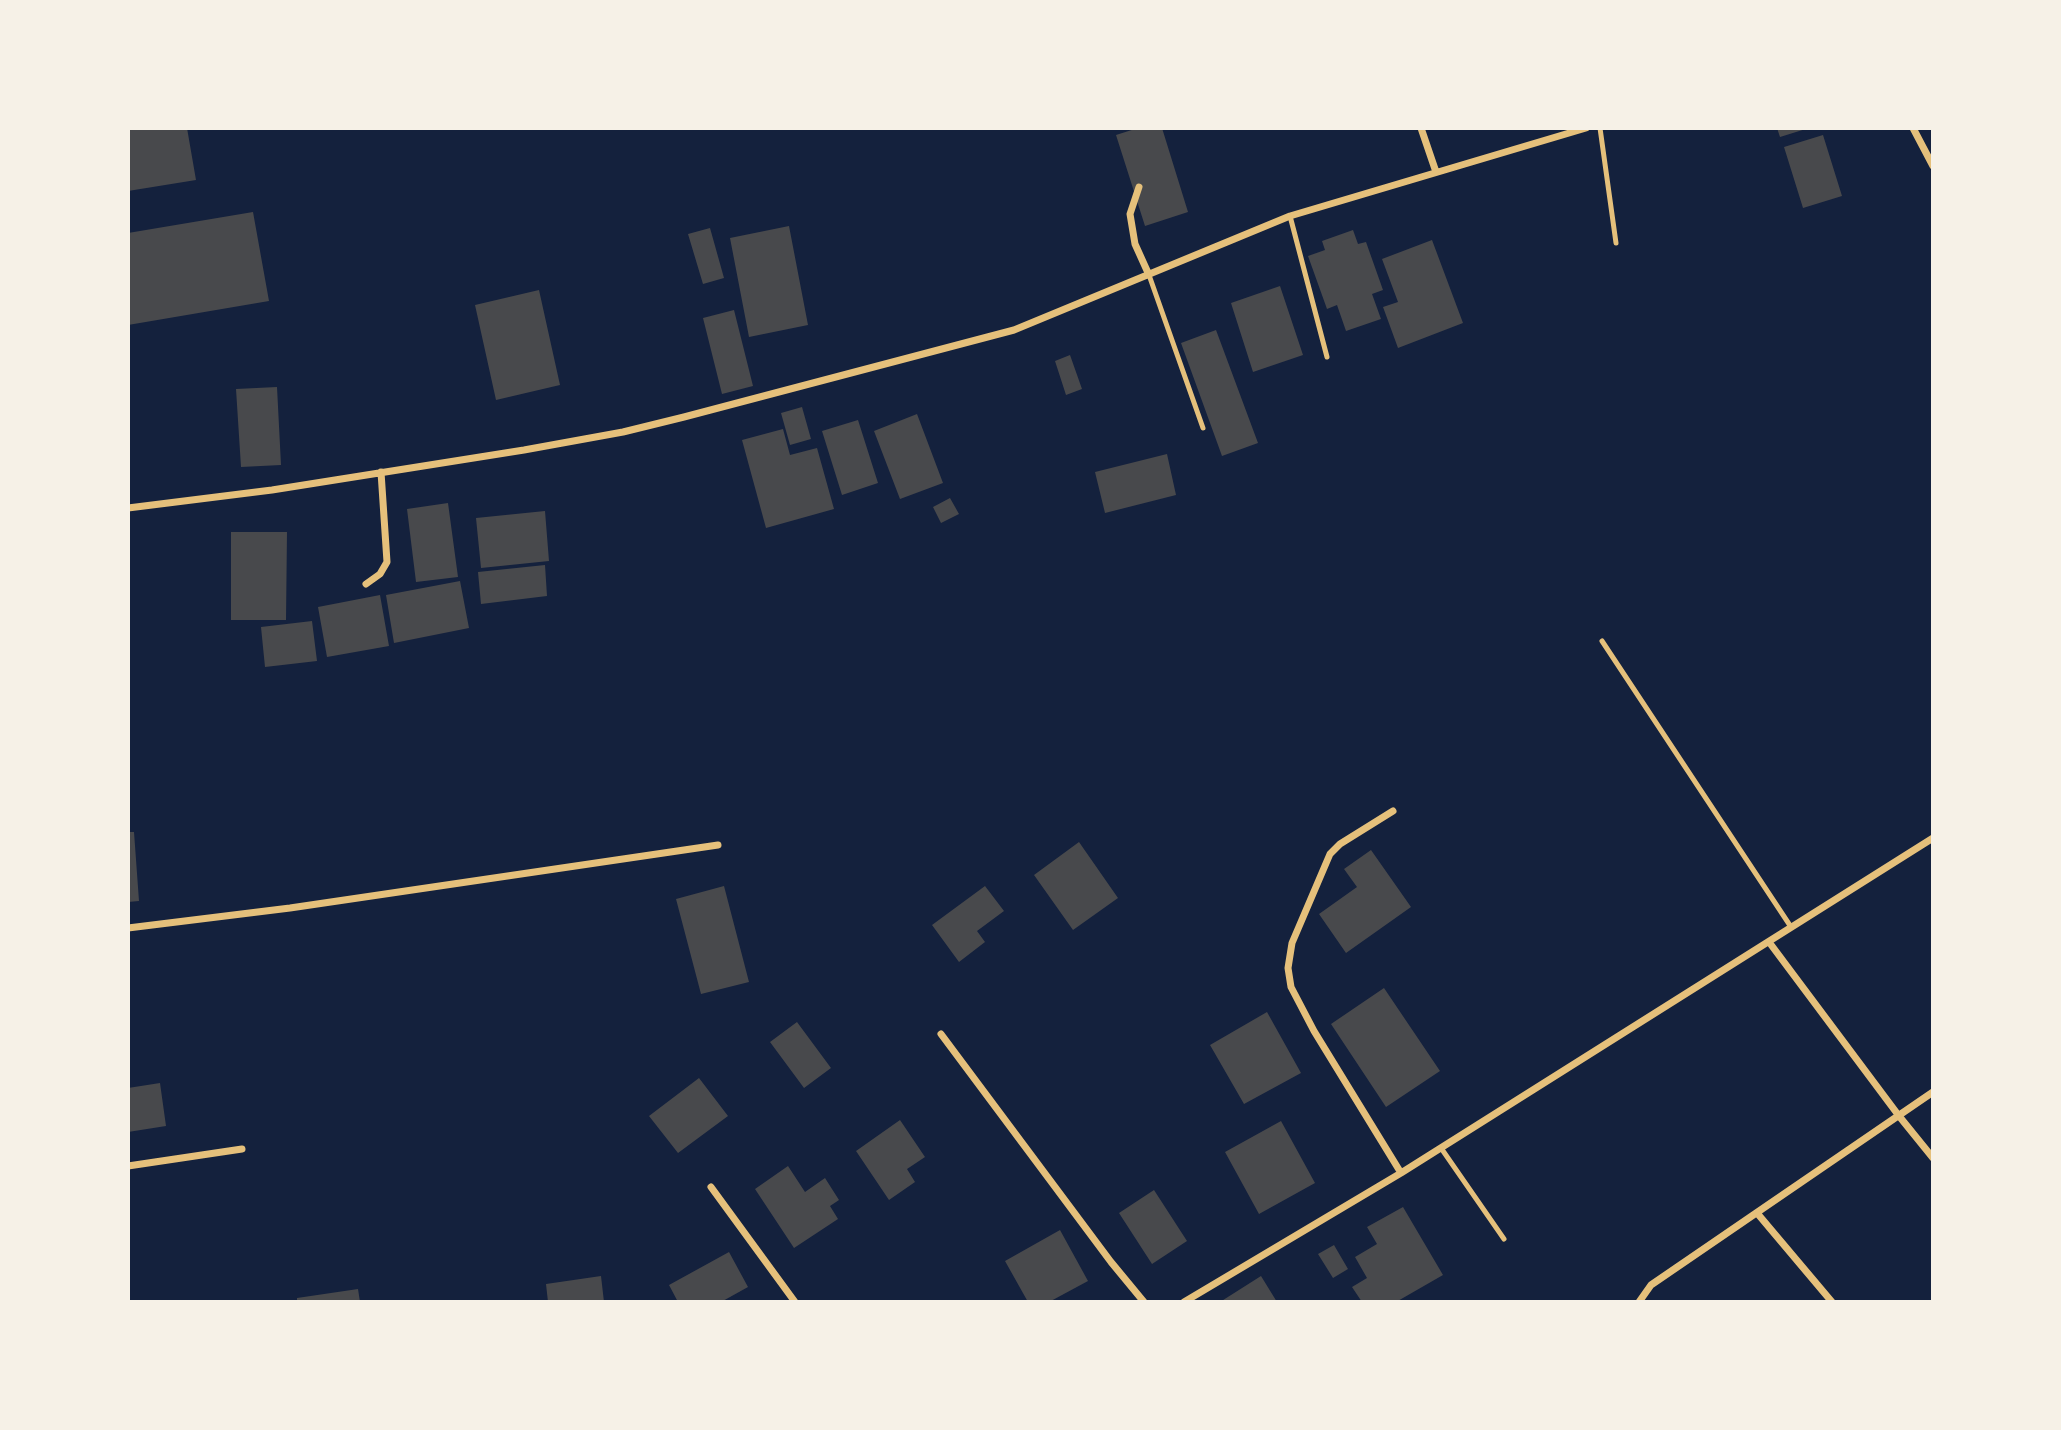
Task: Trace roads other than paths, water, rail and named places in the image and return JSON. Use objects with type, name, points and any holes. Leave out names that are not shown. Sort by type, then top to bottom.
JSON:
[{"type":"street","points":[[1421,128],[1436,173]]},
{"type":"street","points":[[128,508],[272,490],[524,450],[622,432],[684,417],[1014,330],[1290,216],[1583,128]]},
{"type":"street","points":[[1913,128],[1933,166]]},
{"type":"street","points":[[1139,187],[1130,214],[1135,244],[1149,275]]},
{"type":"street","points":[[366,584],[380,574],[387,562],[381,472]]},
{"type":"street","points":[[1393,811],[1330,853],[1292,943],[1287,968],[1291,987],[1314,1031],[1401,1173]]},
{"type":"street","points":[[1184,1302],[1401,1173],[1932,840]]},
{"type":"street","points":[[128,928],[290,908],[718,845]]},
{"type":"street","points":[[1769,942],[1933,1158]]},
{"type":"street","points":[[941,1034],[1111,1262],[1144,1302]]},
{"type":"street","points":[[1639,1302],[1651,1285],[1933,1092]]},
{"type":"street","points":[[128,1166],[242,1149]]},
{"type":"street","points":[[710,1187],[795,1302]]},
{"type":"street","points":[[1757,1213],[1832,1302]]},
{"type":"lane","points":[[1600,128],[1616,243]]},
{"type":"lane","points":[[1290,216],[1326,357]]},
{"type":"lane","points":[[1149,275],[1203,428]]},
{"type":"lane","points":[[1602,641],[1791,927]]},
{"type":"lane","points":[[1441,1148],[1504,1239]]}]
